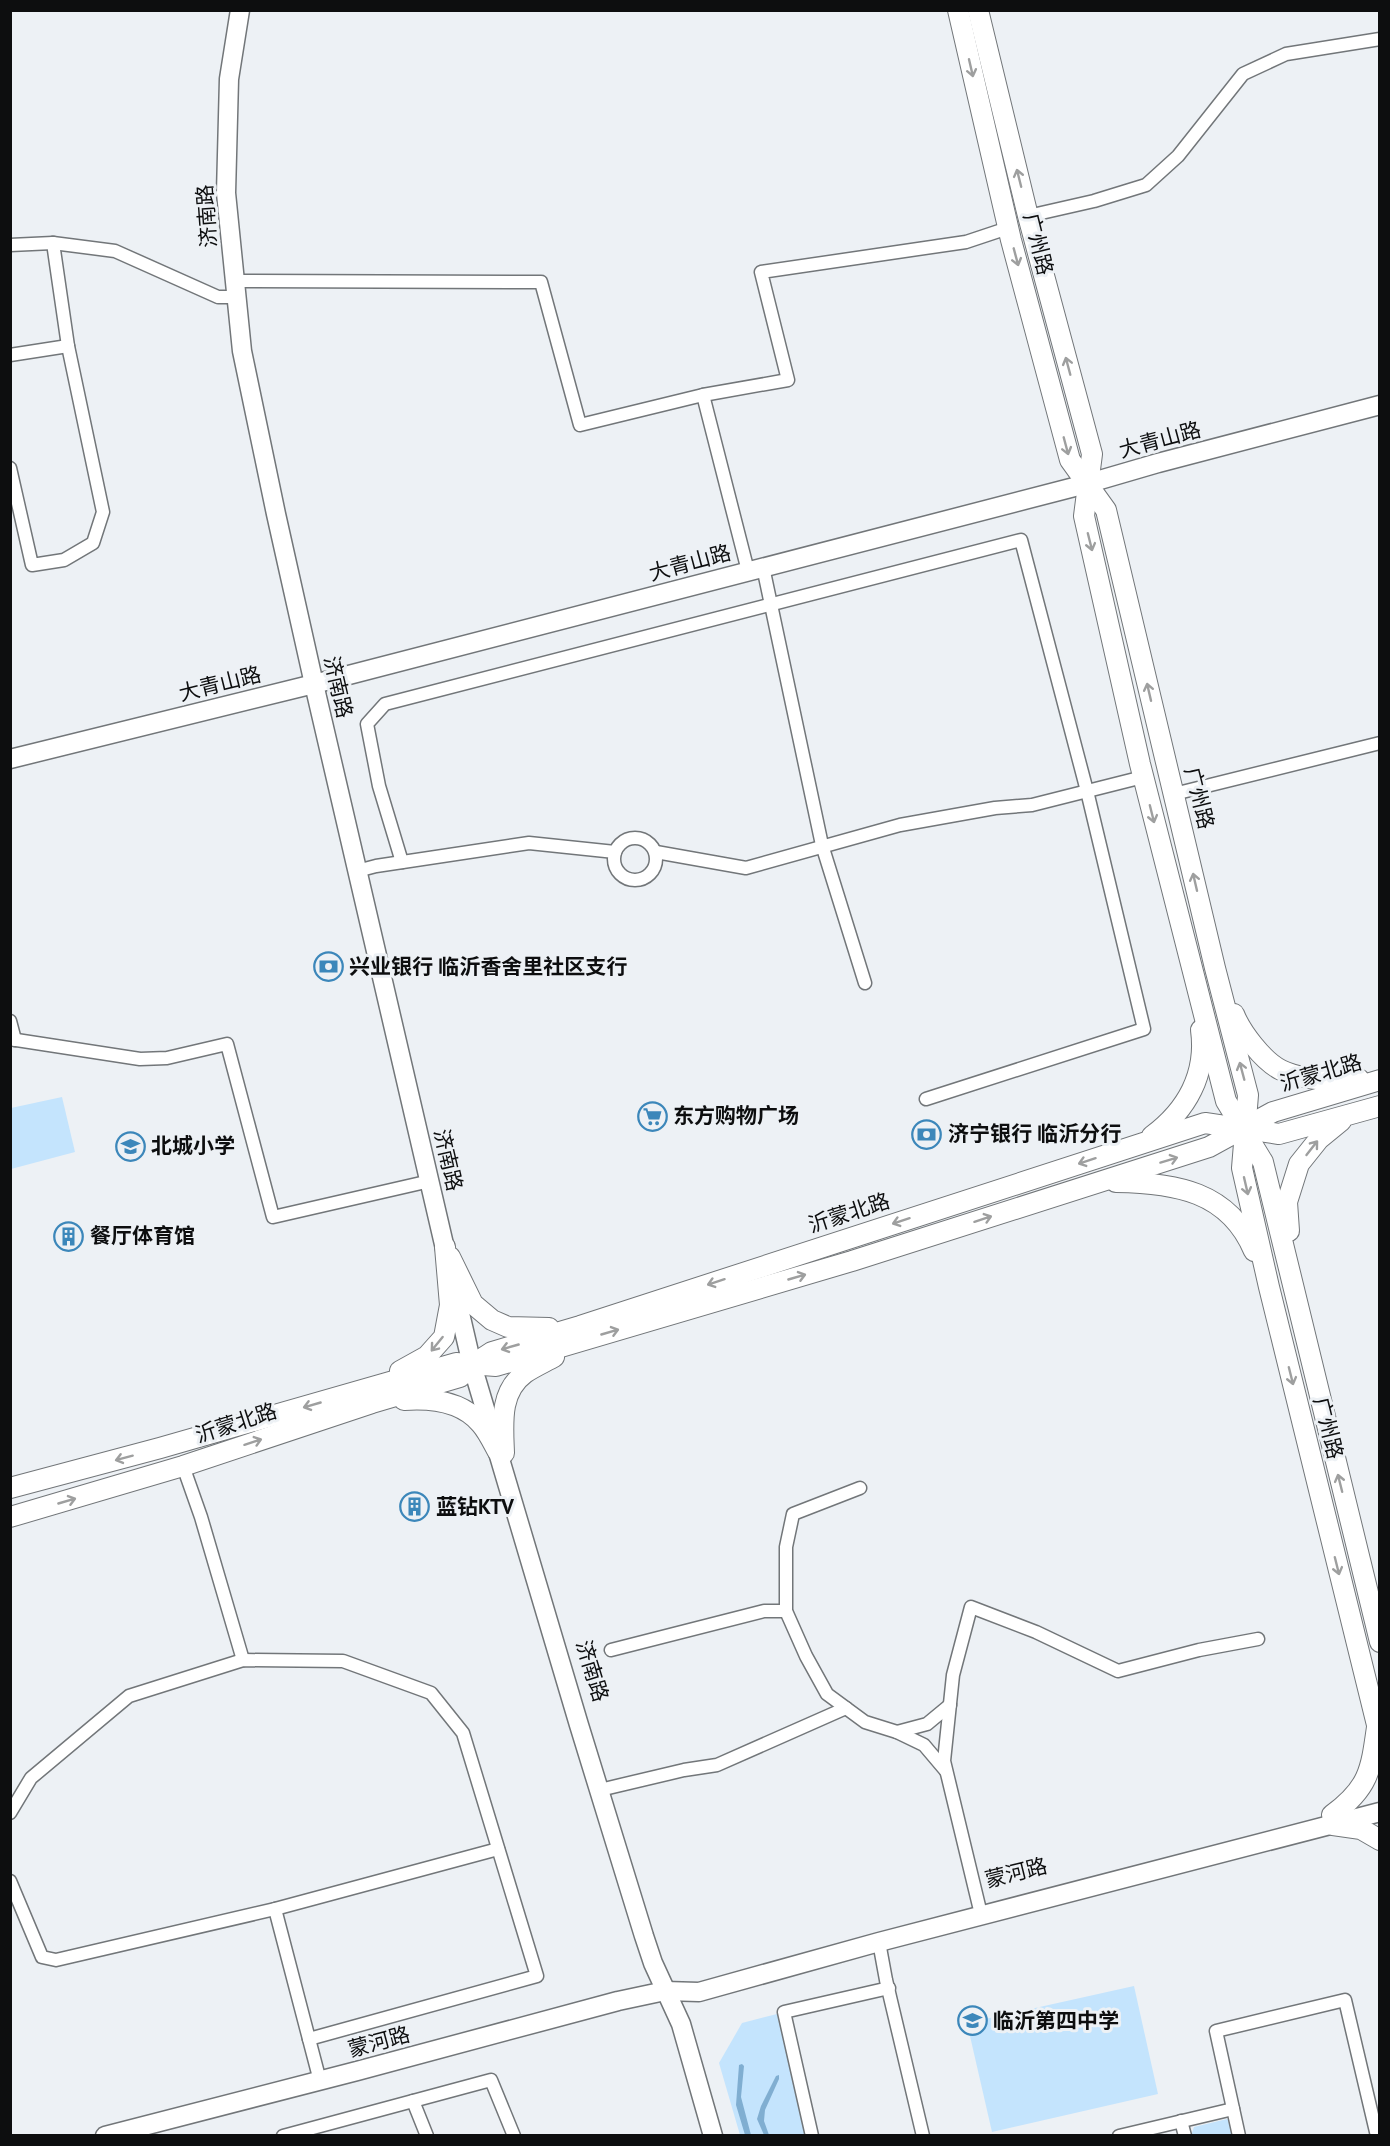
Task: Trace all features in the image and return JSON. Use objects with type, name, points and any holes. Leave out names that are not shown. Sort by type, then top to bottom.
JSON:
[{"type":"main road","points":[[947,10],[964,41]]},
{"type":"main road","name":"广州路","points":[[958,10],[1008,228],[1070,460],[1106,510],[1215,968],[1248,1095],[1242,1168],[1378,1732]]},
{"type":"main road","name":"广州路","points":[[978,10],[1028,216],[1092,454],[1086,484],[1084,516],[1143,777],[1226,1101],[1263,1162],[1380,1642]]},
{"type":"main road","points":[[984,36],[986,10]]},
{"type":"main road","points":[[1215,968],[1238,1026],[1261,1054],[1281,1070],[1313,1079],[1380,1079]]},
{"type":"main road","points":[[1145,1142],[1169,1123],[1188,1099],[1199,1068],[1202,1038],[1194,976]]},
{"type":"main road","name":"沂蒙北路","points":[[582,1333],[852,1261],[1209,1147],[1273,1112],[1380,1079]]},
{"type":"main road","name":"沂蒙北路","points":[[10,1517],[183,1466],[456,1363],[496,1366],[582,1333],[1205,1123],[1279,1134],[1380,1106]]},
{"type":"main road","points":[[1292,1285],[1287,1202],[1299,1164],[1318,1139],[1346,1117]]},
{"type":"main road","points":[[1099,1182],[1150,1183],[1182,1189],[1202,1197],[1233,1216],[1248,1238],[1269,1287]]},
{"type":"main road","points":[[445,1247],[473,1304],[492,1320],[508,1327],[582,1333]]},
{"type":"main road","points":[[370,1396],[428,1356],[444,1337],[450,1305],[445,1247]]},
{"type":"main road","points":[[501,1452],[502,1412],[508,1393],[523,1374],[582,1333]]},
{"type":"main road","points":[[370,1396],[438,1401],[462,1408],[481,1424],[501,1452]]},
{"type":"main road","name":"沂蒙北路","points":[[10,1488],[370,1396]]},
{"type":"main road","points":[[1378,1732],[1371,1766],[1362,1787],[1332,1820],[1361,1829],[1375,1835],[1380,1840]]},
{"type":"street","name":"济南路","points":[[240,10],[229,79],[226,193],[242,351],[314,684],[472,1365],[486,1394],[501,1452],[644,1936],[665,1991],[681,2024],[713,2136]]},
{"type":"street","points":[[1028,216],[1094,201],[1146,185],[1178,156],[1243,74],[1286,54],[1380,39]]},
{"type":"street","points":[[10,245],[53,243],[115,251],[218,297],[236,289],[541,282],[580,425],[703,395],[788,380],[762,272],[966,242],[1008,228]]},
{"type":"street","points":[[10,468],[32,565],[64,560],[93,543],[103,512],[68,346],[53,243]]},
{"type":"street","points":[[10,355],[68,346]]},
{"type":"street","points":[[703,395],[755,569],[770,605],[822,845],[865,982]]},
{"type":"street","name":"大青山路","points":[[10,759],[314,684],[1086,484],[1380,405]]},
{"type":"street","points":[[402,862],[379,786],[367,724],[385,704],[1021,540],[1087,791],[1144,1029],[926,1099]]},
{"type":"street","points":[[1174,794],[1380,743]]},
{"type":"street","points":[[656,852],[746,868],[900,825],[995,808],[1032,805],[1143,777]]},
{"type":"street","points":[[634,837],[646,840],[656,852],[657,862],[653,872],[640,880],[633,880],[618,872],[614,864],[615,852],[626,839],[634,837]]},
{"type":"street","points":[[357,871],[529,843],[615,852]]},
{"type":"street","points":[[10,1021],[13,1039],[140,1059],[167,1058],[227,1044],[273,1216],[430,1181]]},
{"type":"street","name":"济南路","points":[[501,1452],[658,1962],[670,2026],[704,2136]]},
{"type":"street","points":[[183,1466],[243,1660]]},
{"type":"street","points":[[860,1488],[793,1514],[786,1547],[786,1611],[806,1656],[827,1694],[865,1722],[897,1732],[924,1745],[946,1771]]},
{"type":"street","points":[[979,1906],[944,1761],[953,1675],[971,1606],[1036,1632],[1118,1671],[1199,1650],[1258,1639]]},
{"type":"street","points":[[610,1650],[764,1611],[786,1611]]},
{"type":"street","points":[[10,1813],[31,1778],[129,1696],[243,1660],[343,1661],[431,1694],[463,1733],[537,1976],[309,2039]]},
{"type":"street","points":[[897,1732],[927,1724],[950,1705]]},
{"type":"street","points":[[604,1789],[684,1770],[717,1765],[846,1708]]},
{"type":"street","name":"蒙河路","points":[[105,2136],[618,2001],[665,1991],[699,1992],[1332,1820],[1380,1803]]},
{"type":"street","name":"蒙河路","points":[[148,2136],[610,2013],[695,1980],[979,1906],[1332,1820],[1380,1812]]},
{"type":"street","points":[[10,1881],[42,1957],[56,1960],[275,1909],[498,1849]]},
{"type":"street","points":[[275,1909],[320,2081]]},
{"type":"street","points":[[879,1942],[923,2136]]},
{"type":"street","points":[[812,2136],[784,2012],[889,1988]]},
{"type":"street","points":[[1239,2136],[1216,2031],[1345,2000],[1377,2136]]},
{"type":"street","points":[[283,2136],[491,2080],[514,2136]]},
{"type":"street","points":[[413,2101],[427,2136]]},
{"type":"street","points":[[1119,2136],[1233,2109]]},
{"type":"street","points":[[1181,2121],[1185,2136]]},
{"type":"shaded area","points":[[62,1097],[75,1152],[11,1169],[11,1108]]},
{"type":"shaded area","points":[[1134,1986],[1158,2094],[992,2132],[967,2023]]},
{"type":"shaded area","points":[[777,2014],[807,2135],[740,2135],[719,2063],[742,2023]]},
{"type":"shaded area","points":[[739,2065],[744,2066],[741,2097],[751,2135],[745,2135],[736,2105]]},
{"type":"shaded area","points":[[779,2075],[765,2110],[764,2121],[769,2135],[764,2135],[757,2119],[776,2076]]},
{"type":"shaded area","points":[[1227,2119],[1231,2121],[1234,2135],[1191,2136],[1194,2127]]},
{"type":"place","name":"兴业银行 临沂香舍里社区支行","points":[[328,967]]},
{"type":"place","name":"东方购物广场","points":[[652,1116]]},
{"type":"place","name":"济宁银行 临沂分行","points":[[927,1134]]},
{"type":"place","name":"北城小学","points":[[130,1146]]},
{"type":"place","name":"餐厅体育馆","points":[[69,1236]]},
{"type":"place","name":"蓝钻KTV","points":[[415,1507]]},
{"type":"place","name":"临沂第四中学","points":[[972,2021]]}]
